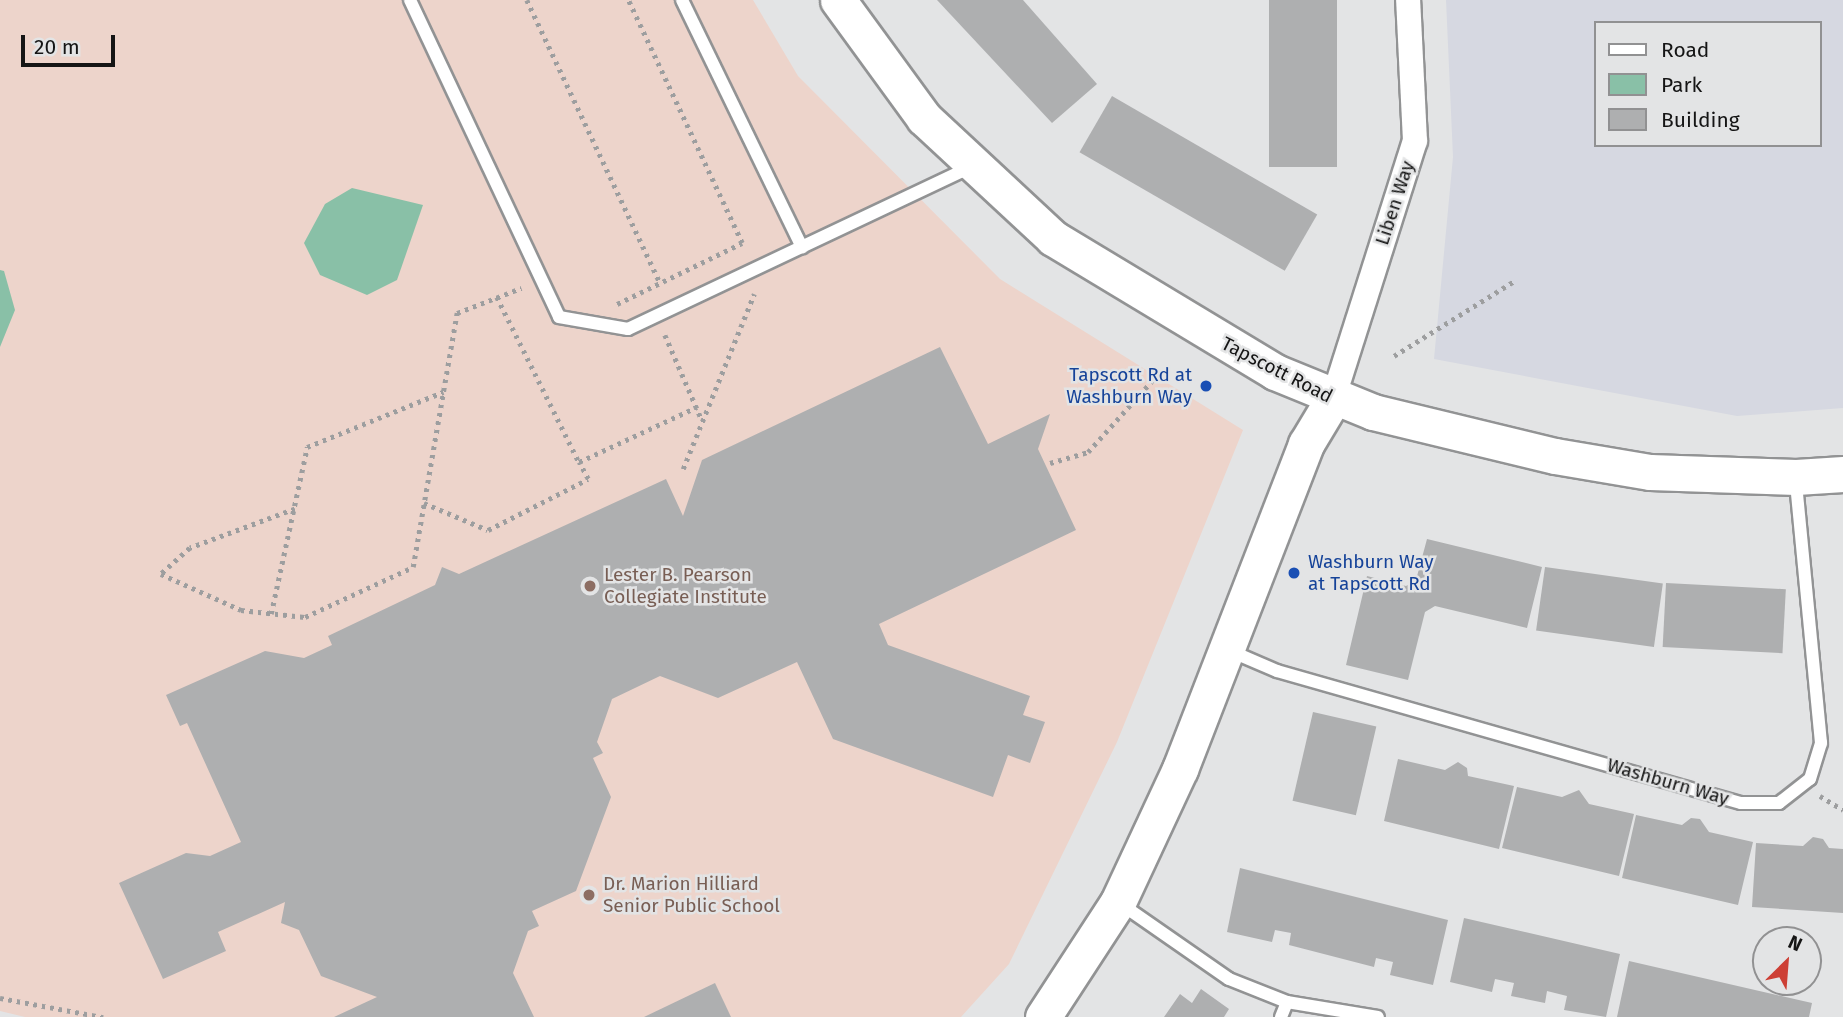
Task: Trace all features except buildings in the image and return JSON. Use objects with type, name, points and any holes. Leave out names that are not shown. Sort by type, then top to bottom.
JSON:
[{"type":"street","name":"Tapscott Road","points":[[838,0],[924,118],[1053,238],[1246,358],[1333,399],[1449,434],[1555,456],[1650,472],[1796,477],[1843,474]]},
{"type":"street","name":"Liben Way","points":[[1333,399],[1415,141],[1408,0]]},
{"type":"street","points":[[1043,1017],[1118,902],[1180,769],[1306,444],[1333,399]]},
{"type":"lane","points":[[410,0],[559,317],[628,329],[975,165]]},
{"type":"lane","points":[[682,0],[802,247]]},
{"type":"lane","name":"Washburn Way","points":[[1227,650],[1277,671],[1741,803],[1779,803],[1810,779],[1821,743],[1796,477]]},
{"type":"lane","points":[[1118,902],[1229,979],[1287,1002],[1378,1017]]},
{"type":"lane","points":[[1281,1017],[1287,1002]]},
{"type":"path","points":[[527,0],[659,281]]},
{"type":"path","points":[[607,309],[659,281],[742,243],[628,0]]},
{"type":"path","points":[[683,469],[766,264]]},
{"type":"path","points":[[1394,356],[1513,282]]},
{"type":"path","points":[[295,509],[190,548],[161,574],[241,610],[305,617],[413,567],[457,313],[521,288]]},
{"type":"path","points":[[424,503],[488,530],[588,479],[497,298]]},
{"type":"path","points":[[657,315],[702,420]]},
{"type":"path","points":[[1050,463],[1088,452],[1161,371]]},
{"type":"path","points":[[271,614],[307,447],[443,392]]},
{"type":"path","points":[[579,462],[697,407]]},
{"type":"path","points":[[0,998],[103,1017]]},
{"type":"shaded area","name":"Lester B. Pearson Collegiate Institute","points":[[0,0],[753,0],[798,76],[1000,279],[1243,430],[1117,742],[1009,964],[961,1017],[25,1017],[0,1011]]},
{"type":"shaded area","points":[[1446,0],[1843,0],[1843,408],[1737,416],[1434,359],[1453,157]]},
{"type":"green space","points":[[352,188],[423,205],[397,280],[367,295],[320,275],[304,243],[325,204]]},
{"type":"green space","points":[[0,270],[4,271],[15,310],[0,347]]},
{"type":"place","name":"Tapscott Rd at Washburn Way","points":[[1206,386]]},
{"type":"place","name":"Washburn Way at Tapscott Rd","points":[[1294,573]]},
{"type":"place","name":"Lester B. Pearson Collegiate Institute","points":[[590,586]]},
{"type":"place","name":"Dr. Marion Hilliard Senior Public School","points":[[589,895]]}]
